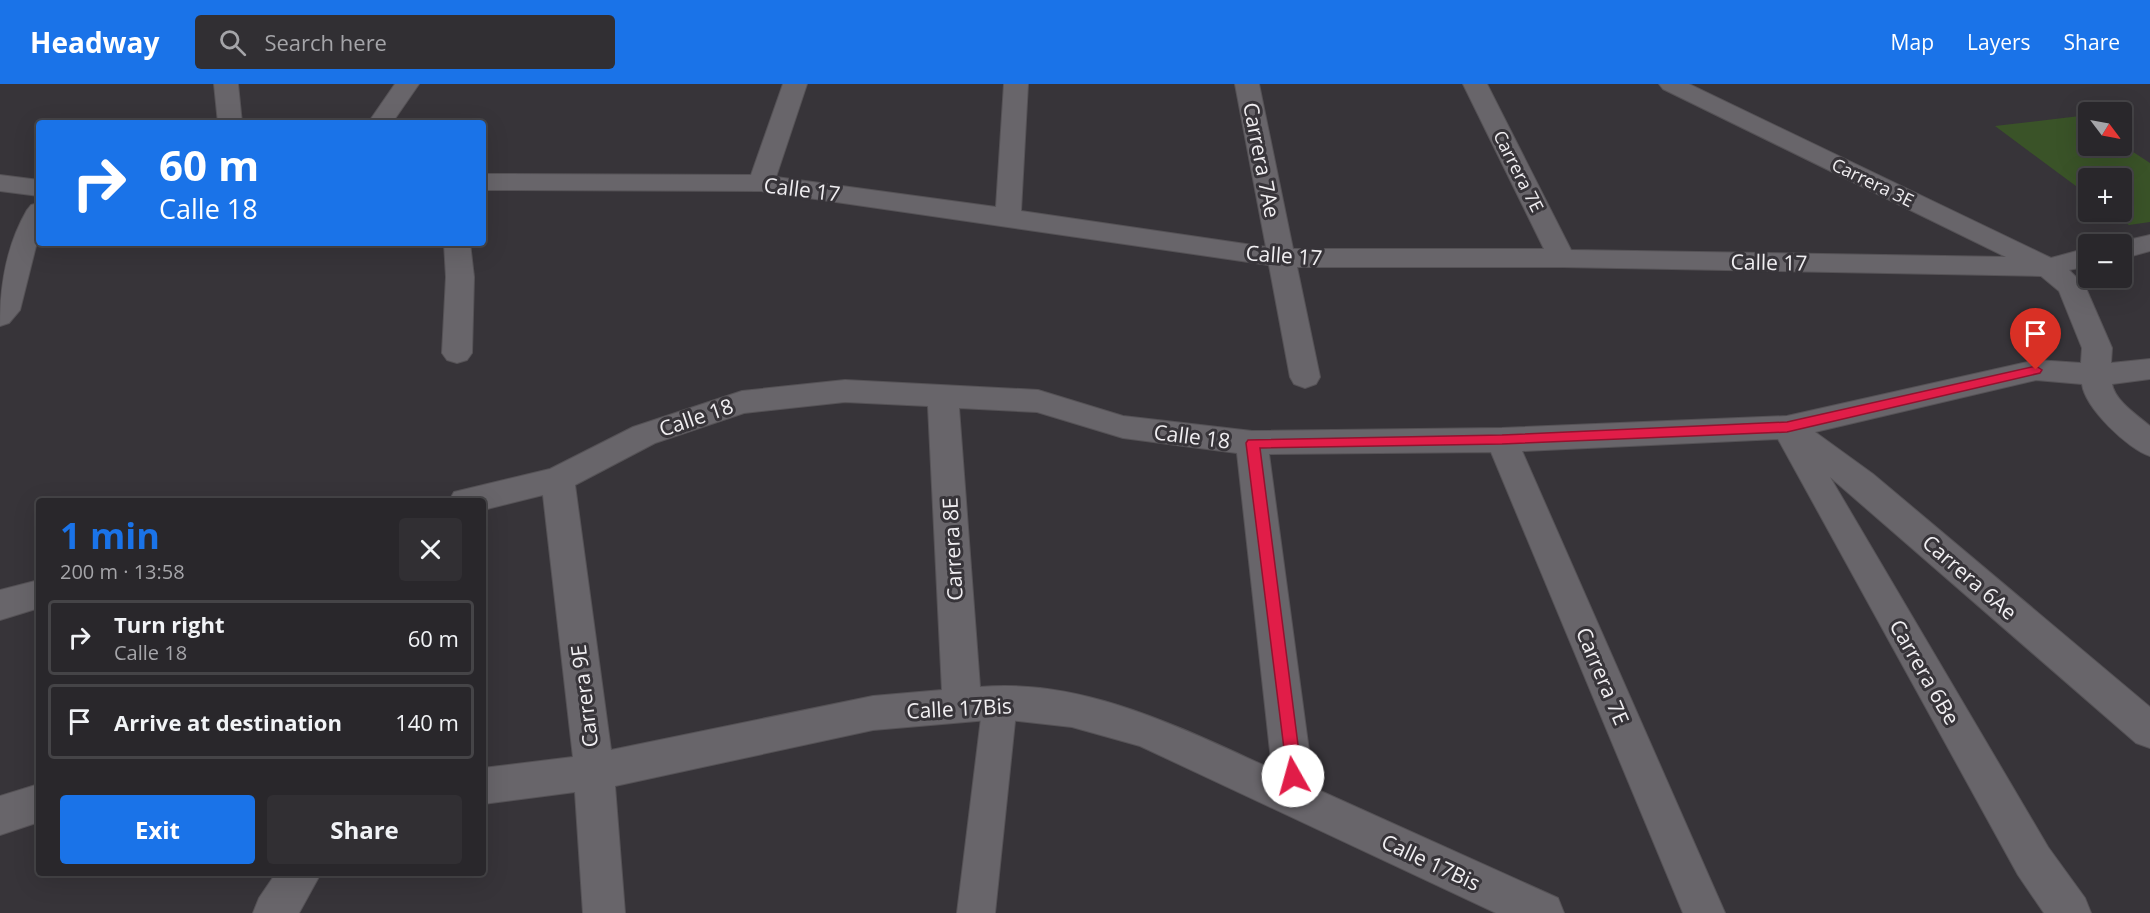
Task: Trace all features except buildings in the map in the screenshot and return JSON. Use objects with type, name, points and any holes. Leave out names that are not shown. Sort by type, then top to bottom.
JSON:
[{"type":"street","points":[[226,84],[230,120]]},
{"type":"street","points":[[382,120],[407,84]]},
{"type":"street","points":[[761,183],[795,84]]},
{"type":"street","points":[[1008,217],[1016,84]]},
{"type":"street","name":"Carrera 7Ae","points":[[1247,84],[1305,377]]},
{"type":"street","name":"Carrera 7E","points":[[1475,84],[1562,258]]},
{"type":"street","name":"Carrera 3E","points":[[1689,87],[2048,267],[2071,286],[2096,361]]},
{"type":"street","name":"Calle 17","points":[[486,182],[761,183],[1282,258],[1562,258],[2048,267],[2078,260]]},
{"type":"street","points":[[0,183],[36,188]]},
{"type":"street","points":[[0,317],[7,310],[23,244],[31,221],[36,214]]},
{"type":"street","points":[[2132,247],[2150,243]]},
{"type":"street","points":[[457,246],[460,277],[457,353]]},
{"type":"street","points":[[2096,361],[2098,392],[2111,409],[2150,444]]},
{"type":"street","name":"Calle 18","points":[[479,498],[558,479],[644,435],[742,402],[845,391],[1038,401],[1123,427],[1252,443],[1502,440],[1787,427],[2036,370],[2096,361],[2150,369]]},
{"type":"street","name":"Carrera 8E","points":[[943,395],[962,704]]},
{"type":"street","name":"Carrera 6Ae","points":[[1787,427],[1861,483],[2150,731]]},
{"type":"street","name":"Carrera 6Be","points":[[1787,427],[1819,488],[2033,861],[2070,913]]},
{"type":"street","name":"Carrera 7E","points":[[1502,440],[1704,913]]},
{"type":"street","points":[[1252,443],[1296,800]]},
{"type":"street","name":"Carrera 9E","points":[[558,479],[594,772],[604,913]]},
{"type":"street","points":[[0,605],[36,595]]},
{"type":"street","points":[[976,913],[1000,702]]},
{"type":"street","name":"Calle 17Bis","points":[[486,786],[594,772],[873,713],[1000,702],[1072,710],[1147,731],[1543,913]]},
{"type":"street","points":[[0,816],[9,811],[36,805]]},
{"type":"street","points":[[274,913],[298,876]]},
{"type":"green space","points":[[2078,116],[2078,156],[2132,156],[2132,151],[2150,163],[2150,222],[2129,225],[2125,222],[2132,222],[2132,168],[2078,168],[2078,188],[1995,126]]},
{"type":"route","points":[[1293,776],[1252,443],[1502,440],[1787,427],[2036,370]]}]
